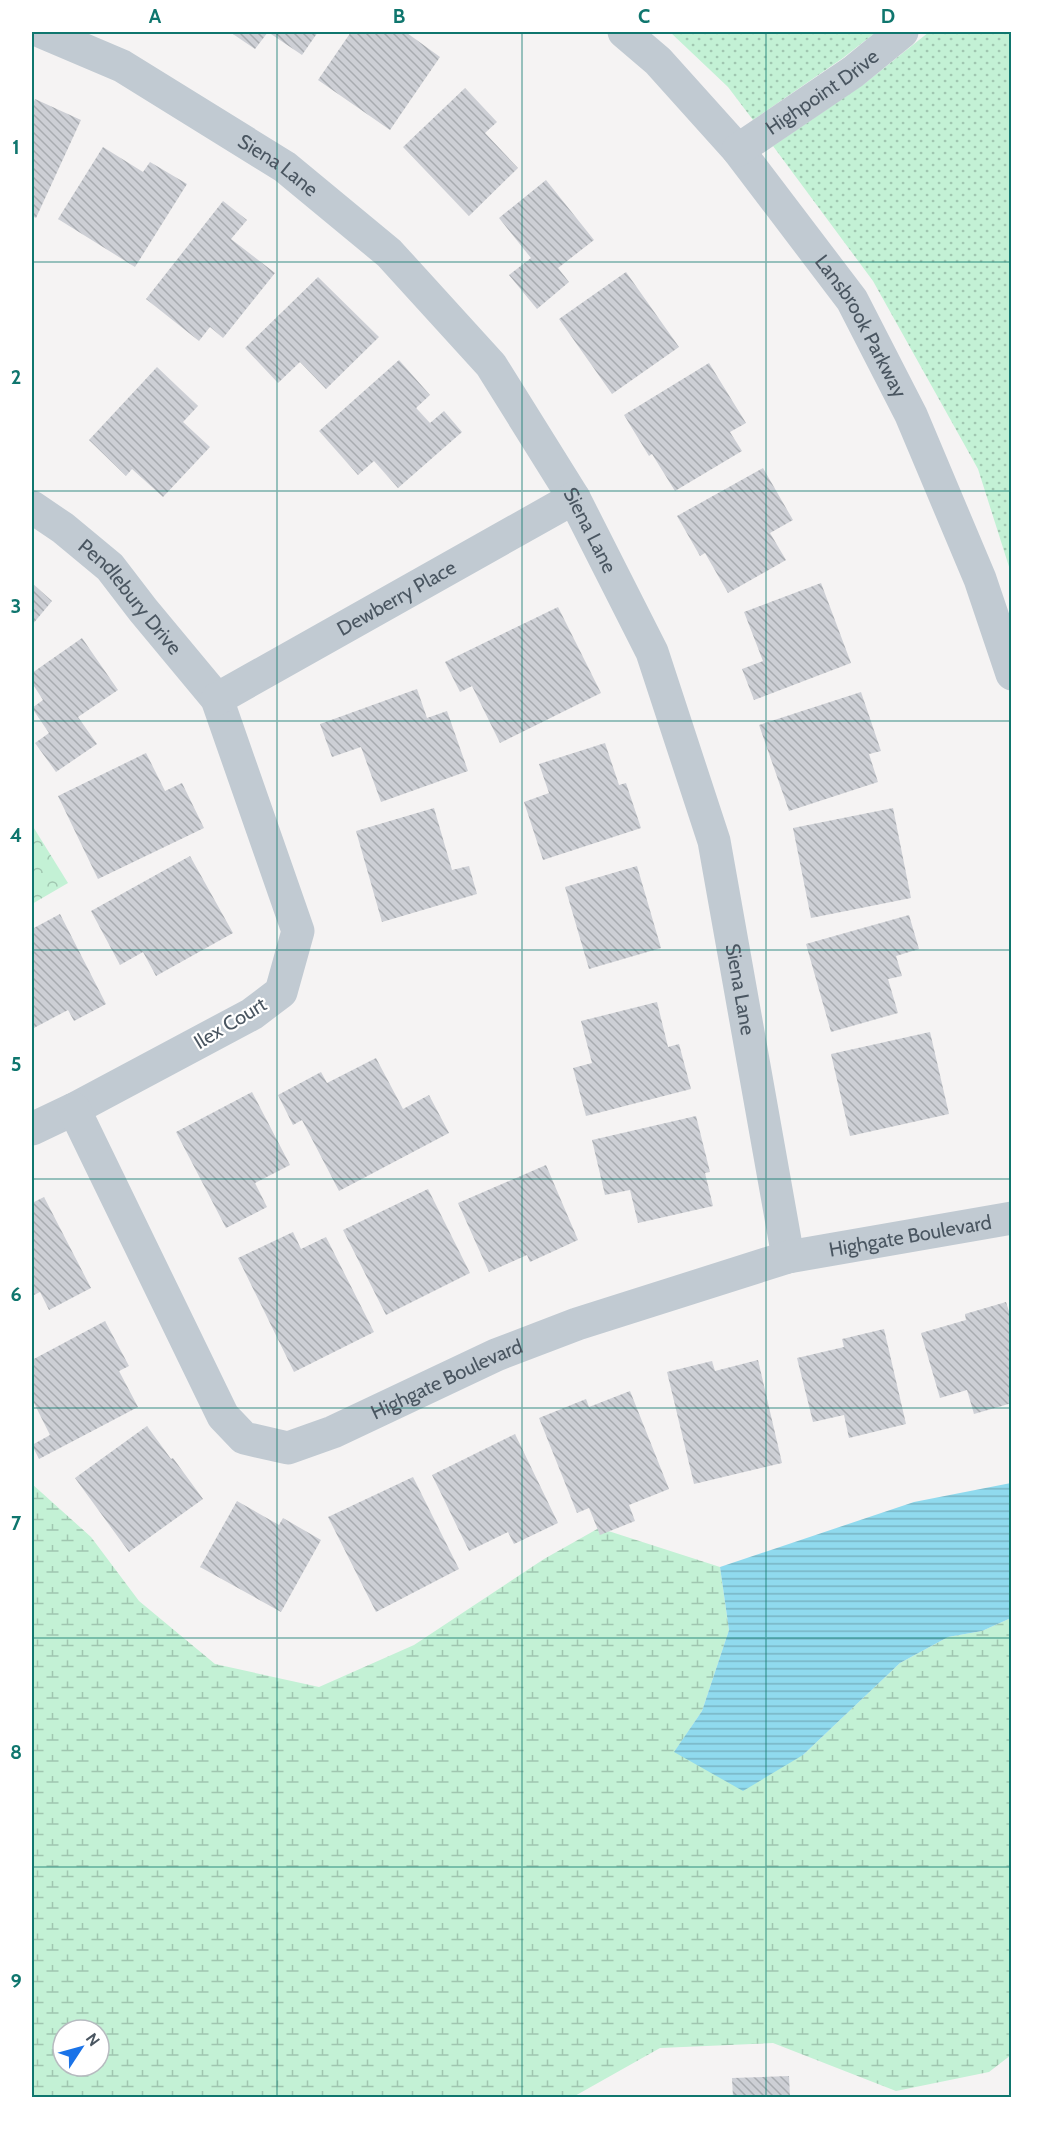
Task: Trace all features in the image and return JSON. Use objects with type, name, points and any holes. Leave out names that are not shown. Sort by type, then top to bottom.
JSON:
[{"type":"street","name":"Siena Lane","points":[[42,32],[122,66],[285,167],[389,254],[491,365],[574,498],[652,652],[714,841],[788,1257]]},
{"type":"street","name":"Lansbrook Parkway","points":[[624,32],[657,61],[738,150],[852,300],[911,415],[980,579],[1011,674]]},
{"type":"street","name":"Highpoint Drive","points":[[738,150],[853,72],[902,32]]},
{"type":"street","name":"Dewberry Place","points":[[217,699],[574,498]]},
{"type":"street","name":"Pendlebury Drive","points":[[32,507],[63,528],[110,567],[217,699]]},
{"type":"street","name":"Ilex Court","points":[[32,1129],[252,1014],[281,992],[298,932],[217,699]]},
{"type":"street","name":"Highgate Boulevard","points":[[74,1109],[223,1416],[244,1438],[288,1448],[333,1432],[506,1351],[577,1324],[788,1257],[1011,1218]]},
{"type":"green space","points":[[670,32],[876,32],[843,58],[753,120],[728,87]]},
{"type":"green space","points":[[929,32],[1011,32],[1011,573],[978,469],[873,281],[773,146],[864,84]]},
{"type":"green space","points":[[32,825],[68,883],[32,904]]},
{"type":"green space","points":[[32,1484],[91,1537],[139,1601],[215,1664],[319,1687],[414,1645],[544,1559],[599,1528],[720,1567],[729,1630],[702,1711],[675,1751],[803,1755],[900,1663],[948,1637],[982,1631],[1011,1618],[1011,2055],[989,2072],[896,2091],[773,2043],[660,2048],[573,2097],[32,2097]]},
{"type":"water","points":[[1011,1483],[1011,1618],[982,1631],[948,1637],[900,1663],[803,1755],[743,1791],[674,1752],[702,1711],[729,1630],[720,1567],[914,1502]]},
{"type":"building","points":[[230,32],[268,32],[255,49]]},
{"type":"building","points":[[268,32],[318,32],[302,55]]},
{"type":"building","points":[[351,32],[408,32],[440,57],[390,130],[318,80]]},
{"type":"building","points":[[465,88],[497,122],[485,133],[518,168],[469,216],[403,147]]},
{"type":"building","points":[[35,99],[81,120],[36,218],[32,216],[32,107]]},
{"type":"building","points":[[103,147],[143,172],[150,162],[187,184],[135,267],[58,219]]},
{"type":"building","points":[[546,180],[594,240],[558,268],[569,282],[537,309],[509,275],[531,258],[499,218]]},
{"type":"building","points":[[223,201],[247,220],[231,239],[275,273],[223,338],[210,327],[199,341],[146,299]]},
{"type":"building","points":[[626,272],[679,347],[612,394],[559,319]]},
{"type":"building","points":[[318,277],[379,337],[326,389],[300,362],[278,383],[245,348]]},
{"type":"building","points":[[399,360],[430,395],[416,408],[430,423],[444,411],[462,432],[398,488],[374,461],[358,475],[319,431]]},
{"type":"building","points":[[709,363],[746,423],[730,432],[742,451],[675,491],[652,454],[649,456],[624,415]]},
{"type":"building","points":[[157,367],[198,406],[183,422],[210,447],[163,497],[132,469],[126,476],[89,440]]},
{"type":"building","points":[[763,468],[793,520],[770,533],[786,560],[728,593],[705,553],[700,556],[677,516]]},
{"type":"building","points":[[32,583],[52,601],[32,625]]},
{"type":"building","points":[[821,583],[851,663],[754,700],[742,669],[763,661],[744,612]]},
{"type":"building","points":[[558,607],[601,693],[500,743],[472,686],[460,692],[445,662]]},
{"type":"building","points":[[82,638],[118,690],[78,717],[97,744],[56,772],[35,743],[49,733],[32,708],[43,700],[32,683],[32,673]]},
{"type":"building","points":[[417,689],[427,718],[447,711],[468,771],[381,802],[361,747],[332,757],[320,724]]},
{"type":"building","points":[[861,692],[881,751],[869,754],[878,782],[789,811],[759,725]]},
{"type":"building","points":[[605,743],[619,785],[626,783],[641,828],[543,860],[524,802],[549,793],[539,764]]},
{"type":"building","points":[[146,753],[165,791],[182,783],[204,828],[98,879],[58,796]]},
{"type":"building","points":[[434,808],[452,870],[469,866],[477,894],[382,922],[356,831]]},
{"type":"building","points":[[893,808],[911,898],[811,918],[793,828]]},
{"type":"building","points":[[190,856],[233,933],[156,976],[143,952],[120,965],[91,911]]},
{"type":"building","points":[[637,866],[661,948],[589,969],[565,887]]},
{"type":"building","points":[[60,914],[106,1004],[74,1021],[68,1010],[32,1029],[32,929]]},
{"type":"building","points":[[909,915],[919,949],[896,956],[902,976],[888,979],[898,1013],[831,1032],[806,944]]},
{"type":"building","points":[[657,1002],[668,1047],[679,1044],[691,1089],[586,1116],[573,1068],[592,1063],[581,1021]]},
{"type":"building","points":[[930,1032],[949,1114],[850,1136],[831,1054]]},
{"type":"building","points":[[376,1058],[403,1109],[429,1095],[449,1133],[339,1191],[302,1120],[293,1125],[278,1095],[321,1072],[327,1083]]},
{"type":"building","points":[[252,1092],[290,1165],[255,1183],[267,1207],[226,1228],[176,1132]]},
{"type":"building","points":[[696,1116],[710,1172],[705,1173],[713,1206],[638,1223],[630,1190],[605,1195],[592,1140]]},
{"type":"building","points":[[546,1165],[578,1240],[530,1262],[527,1255],[489,1272],[458,1203]]},
{"type":"building","points":[[428,1189],[470,1273],[386,1315],[343,1230]]},
{"type":"building","points":[[44,1197],[91,1288],[49,1310],[40,1292],[32,1296],[32,1203]]},
{"type":"building","points":[[293,1232],[301,1249],[326,1237],[374,1332],[294,1372],[238,1258]]},
{"type":"building","points":[[1006,1302],[1012,1321],[1012,1403],[974,1414],[967,1390],[940,1398],[921,1333],[966,1320],[965,1314]]},
{"type":"building","points":[[105,1321],[129,1366],[119,1371],[138,1407],[39,1459],[32,1445],[50,1435],[32,1399],[32,1360]]},
{"type":"building","points":[[884,1329],[906,1424],[849,1438],[844,1415],[813,1422],[797,1358],[844,1347],[842,1339]]},
{"type":"building","points":[[758,1360],[782,1463],[694,1484],[667,1372],[712,1361],[715,1371]]},
{"type":"building","points":[[630,1391],[669,1489],[629,1505],[635,1521],[600,1535],[589,1508],[577,1513],[539,1418],[586,1399],[589,1407]]},
{"type":"building","points":[[147,1426],[203,1499],[129,1552],[75,1478]]},
{"type":"building","points":[[515,1434],[558,1523],[514,1544],[508,1532],[469,1551],[432,1475]]},
{"type":"building","points":[[413,1477],[459,1569],[376,1612],[328,1517]]},
{"type":"building","points":[[237,1501],[279,1525],[283,1518],[321,1540],[281,1612],[200,1567]]},
{"type":"building","points":[[789,2076],[790,2098],[733,2098],[732,2078]]}]
